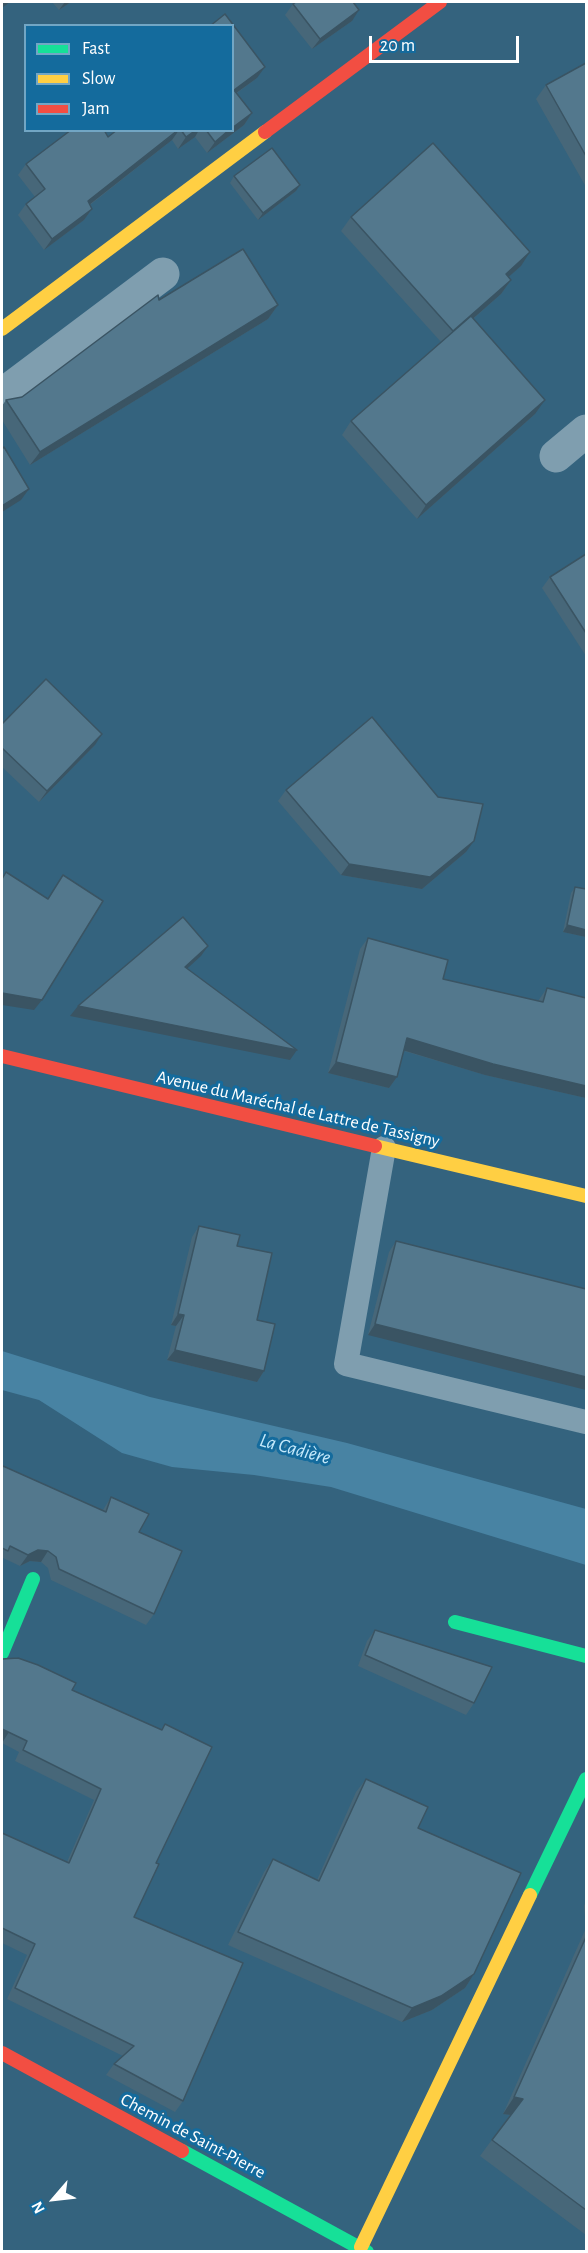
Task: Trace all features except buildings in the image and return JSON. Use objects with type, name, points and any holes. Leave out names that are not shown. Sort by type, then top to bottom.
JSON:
[{"type":"street","points":[[2,328],[440,2]]},
{"type":"street","points":[[2,395],[163,274]]},
{"type":"street","points":[[556,456],[586,431]]},
{"type":"street","name":"Avenue du Maréchal de Lattre de Tassigny","points":[[2,1056],[586,1196]]},
{"type":"street","points":[[2,1653],[33,1579]]},
{"type":"street","points":[[455,1622],[586,1656]]},
{"type":"street","points":[[364,2249],[586,1779]]},
{"type":"street","name":"Chemin de Saint-Pierre","points":[[2,2053],[364,2249]]},
{"type":"lane","points":[[384,1148],[346,1364],[586,1422]]},
{"type":"water","name":"La Cadière","points":[[2,1351],[150,1397],[347,1443],[586,1509],[586,1565],[331,1487],[254,1475],[172,1467],[122,1453],[39,1400],[2,1390]]},
{"type":"traffic: fast","points":[[2,1653],[33,1579]]},
{"type":"traffic: fast","points":[[455,1622],[586,1656]]},
{"type":"traffic: fast","points":[[530,1895],[586,1779]]},
{"type":"traffic: fast","points":[[182,2151],[367,2252]]},
{"type":"traffic: slow","points":[[2,329],[265,132]]},
{"type":"traffic: slow","points":[[375,1146],[586,1196]]},
{"type":"traffic: slow","points":[[361,2247],[530,1895]]},
{"type":"traffic: jam","points":[[265,132],[440,2]]},
{"type":"traffic: jam","points":[[2,1056],[375,1146]]},
{"type":"traffic: jam","points":[[2,2053],[182,2151]]}]
